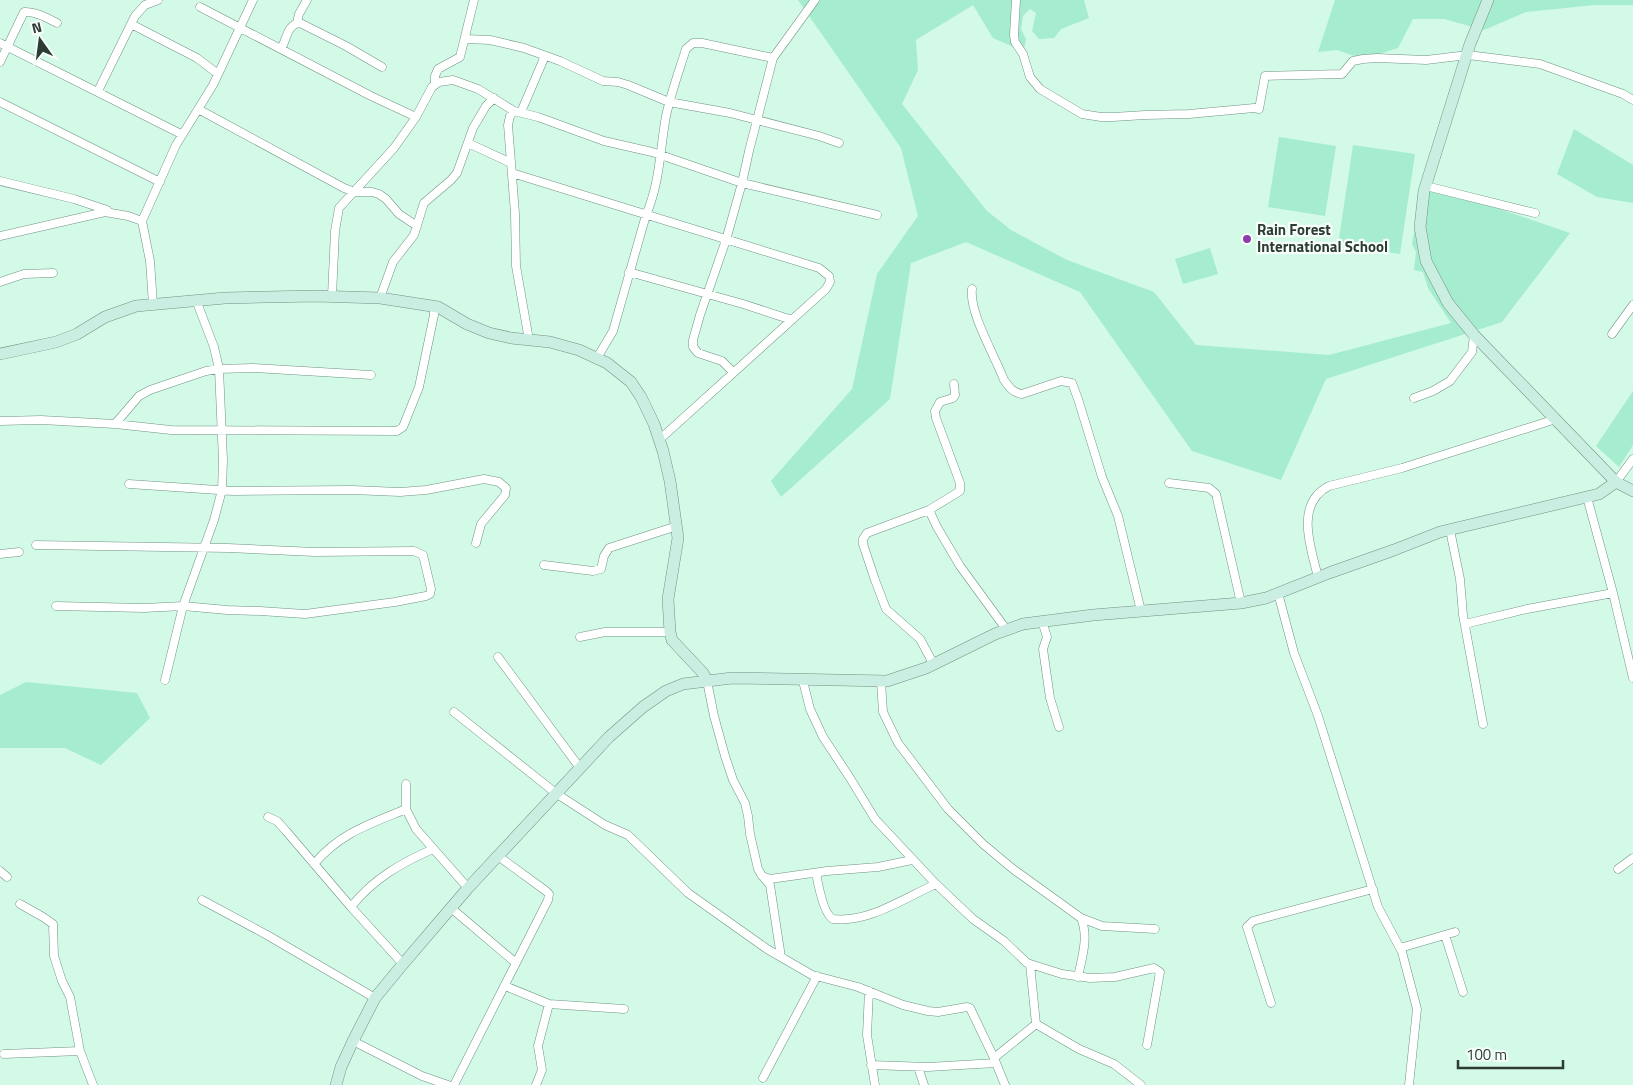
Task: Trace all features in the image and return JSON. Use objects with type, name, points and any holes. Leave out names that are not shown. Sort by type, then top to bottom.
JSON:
[{"type":"street","points":[[98,91],[130,24],[145,4],[158,0]]},
{"type":"street","points":[[153,304],[150,261],[142,221],[182,134],[218,74],[253,0]]},
{"type":"street","points":[[281,48],[290,27],[296,23],[306,0]]},
{"type":"street","points":[[332,296],[336,217],[342,203],[355,192],[394,148],[416,117],[435,84],[435,76],[438,69],[460,57],[474,0]]},
{"type":"street","points":[[733,372],[722,361],[698,353],[693,347],[693,340],[726,240],[773,58],[814,0]]},
{"type":"street","points":[[1016,0],[1015,42],[1026,61],[1030,77],[1040,89],[1082,114],[1101,118],[1259,109],[1265,76],[1342,74],[1354,61],[1377,58],[1426,60],[1468,55],[1540,64],[1623,94],[1633,100]]},
{"type":"street","points":[[1488,0],[1474,33],[1426,186],[1420,227],[1426,261],[1448,302],[1474,335],[1616,482],[1633,491]]},
{"type":"street","points":[[200,7],[371,96],[416,117]]},
{"type":"street","points":[[0,62],[4,45],[24,12],[44,16],[57,23]]},
{"type":"street","points":[[296,23],[327,35],[382,68]]},
{"type":"street","points":[[130,24],[197,58],[218,74]]},
{"type":"street","points":[[465,39],[490,40],[524,48],[604,81],[628,85],[670,102],[757,120],[839,143]]},
{"type":"street","points":[[596,358],[613,331],[652,200],[670,102],[686,49],[693,43],[702,42],[773,58]]},
{"type":"street","points":[[4,45],[182,134]]},
{"type":"street","points":[[528,340],[516,266],[515,213],[508,125],[518,111],[546,56]]},
{"type":"street","points":[[435,84],[453,80],[478,89],[518,111],[604,141],[652,152],[742,182],[877,215]]},
{"type":"street","points":[[380,298],[393,262],[412,240],[424,203],[457,173],[473,128],[480,114],[494,98]]},
{"type":"street","points":[[0,102],[160,182]]},
{"type":"street","points":[[198,109],[355,192],[372,192],[382,196],[399,214],[417,226]]},
{"type":"street","points":[[468,143],[511,163]]},
{"type":"street","points":[[512,174],[827,272],[830,279],[829,285],[659,440]]},
{"type":"street","points":[[0,181],[74,199],[142,221]]},
{"type":"street","points":[[1426,186],[1535,213]]},
{"type":"street","points":[[0,236],[98,213],[114,212]]},
{"type":"street","points":[[629,272],[792,320]]},
{"type":"street","points":[[0,282],[24,274],[53,273]]},
{"type":"street","points":[[972,289],[971,295],[978,320],[1004,380],[1010,388],[1022,394],[1061,381],[1072,384],[1102,477],[1118,516],[1141,611]]},
{"type":"street","points":[[0,354],[56,342],[77,334],[113,313],[136,306],[196,300],[332,296],[380,298],[438,307],[467,324],[490,333],[550,342],[579,350],[606,363],[631,382],[641,397],[659,440],[670,481],[678,538],[668,599],[672,640],[703,673],[707,681],[725,756],[733,780],[745,803],[758,869],[770,885],[781,957]]},
{"type":"street","points":[[165,680],[183,606],[205,548],[222,490],[223,460],[219,369],[214,347],[196,300]]},
{"type":"street","points":[[1612,334],[1633,305]]},
{"type":"street","points":[[0,421],[41,420],[115,424],[163,430],[400,430],[420,387],[434,315],[434,306]]},
{"type":"street","points":[[1414,398],[1433,391],[1450,381],[1472,352],[1474,335]]},
{"type":"street","points":[[115,424],[140,396],[150,390],[206,371],[261,368],[371,375]]},
{"type":"street","points":[[934,665],[920,639],[886,609],[863,544],[863,539],[867,533],[929,510],[957,494],[961,488],[935,411],[940,402],[953,398],[954,384]]},
{"type":"street","points":[[1318,577],[1307,518],[1312,502],[1321,490],[1328,486],[1402,468],[1556,419]]},
{"type":"street","points":[[336,1085],[353,1040],[375,998],[403,964],[468,888],[609,736],[642,707],[666,691],[683,684],[732,678],[881,682],[900,678],[934,665],[1006,629],[1042,621],[1241,603],[1266,598],[1318,577],[1450,530],[1599,494],[1616,482],[1633,459]]},
{"type":"street","points":[[129,484],[265,492],[352,490],[400,492],[435,489],[477,479],[499,482],[506,488],[505,495],[481,524],[476,542]]},
{"type":"street","points":[[1168,483],[1209,488],[1216,494],[1241,603]]},
{"type":"street","points":[[1587,497],[1613,593],[1633,678]]},
{"type":"street","points":[[929,510],[954,557],[1006,629]]},
{"type":"street","points":[[544,565],[598,570],[601,568],[604,556],[610,548],[677,526]]},
{"type":"street","points":[[1450,530],[1460,579],[1465,624],[1483,724]]},
{"type":"street","points":[[36,546],[112,545],[341,552],[414,551],[423,555],[431,592],[428,595],[394,602],[305,614],[183,606],[144,608],[56,606]]},
{"type":"street","points":[[0,554],[19,552]]},
{"type":"street","points":[[1465,624],[1527,609],[1613,593]]},
{"type":"street","points":[[1278,594],[1294,653],[1321,724],[1378,906],[1400,948],[1417,1009],[1409,1085]]},
{"type":"street","points":[[1042,621],[1047,637],[1043,649],[1050,698],[1059,728]]},
{"type":"street","points":[[580,637],[605,632],[670,632]]},
{"type":"street","points":[[498,657],[580,768]]},
{"type":"street","points":[[803,681],[810,709],[823,737],[875,819],[912,860],[973,919],[1004,941],[1030,964],[1062,974],[1090,978],[1115,977],[1154,968],[1160,972],[1147,1045]]},
{"type":"street","points":[[881,682],[883,712],[898,743],[948,809],[983,844],[1013,869],[1081,918],[1102,926],[1155,929]]},
{"type":"street","points":[[454,712],[557,794],[605,824],[628,835],[688,893],[812,976],[868,991],[903,1005],[928,1011],[938,1012],[970,1008],[995,1060],[1004,1085]]},
{"type":"street","points":[[406,784],[406,809],[416,829],[468,888]]},
{"type":"street","points":[[314,864],[326,849],[354,830],[406,809]]},
{"type":"street","points":[[268,817],[277,821],[351,908],[403,964]]},
{"type":"street","points":[[351,908],[361,894],[384,875],[433,849]]},
{"type":"street","points":[[454,1085],[548,900],[549,894],[546,890],[498,856]]},
{"type":"street","points":[[1618,869],[1633,858]]},
{"type":"street","points":[[762,876],[770,879],[878,867],[912,860]]},
{"type":"street","points":[[0,871],[7,877]]},
{"type":"street","points":[[816,873],[829,917],[838,920],[875,913],[919,890],[936,884]]},
{"type":"street","points":[[1271,1003],[1247,927],[1253,921],[1373,889]]},
{"type":"street","points":[[202,900],[267,935],[375,998]]},
{"type":"street","points":[[20,904],[47,919],[52,924],[54,956],[62,981],[70,997],[80,1051],[93,1085]]},
{"type":"street","points":[[451,908],[516,963]]},
{"type":"street","points":[[1078,977],[1083,954],[1085,929],[1081,918]]},
{"type":"street","points":[[1400,948],[1455,932]]},
{"type":"street","points":[[1445,935],[1463,992]]},
{"type":"street","points":[[1030,964],[1036,1024]]},
{"type":"street","points":[[763,1078],[817,976]]},
{"type":"street","points":[[504,986],[549,1004],[624,1009]]},
{"type":"street","points":[[868,991],[867,1035],[875,1085]]},
{"type":"street","points":[[536,1085],[542,1070],[538,1046],[549,1004]]},
{"type":"street","points":[[871,1065],[891,1064],[918,1067],[970,1066],[995,1060],[1036,1024]]},
{"type":"street","points":[[1036,1024],[1079,1049],[1114,1064],[1141,1085]]},
{"type":"street","points":[[353,1040],[422,1076],[448,1085]]},
{"type":"street","points":[[4,1054],[80,1051]]},
{"type":"street","points":[[918,1067],[924,1085]]},
{"type":"green space","points":[[798,0],[1084,0],[1089,18],[1061,29],[1054,38],[1039,39],[1032,31],[1036,13],[1030,9],[1023,16],[1021,29],[1026,39],[1023,54],[1020,50],[993,38],[973,5],[916,40],[918,70],[902,104],[987,211],[1011,230],[1067,260],[1154,292],[1196,345],[1329,355],[1451,323],[1428,288],[1423,272],[1414,270],[1416,252],[1412,244],[1423,183],[1570,233],[1502,322],[1326,379],[1281,480],[1192,451],[1080,292],[966,242],[911,263],[890,399],[781,497],[771,481],[852,389],[877,274],[918,216],[901,148]]},
{"type":"green space","points":[[1335,0],[1633,0],[1633,5],[1595,5],[1526,12],[1484,30],[1444,19],[1413,19],[1398,48],[1363,59],[1337,50],[1318,52]]},
{"type":"green space","points":[[1574,129],[1633,165],[1633,203],[1597,197],[1557,174]]},
{"type":"green space","points":[[1279,137],[1336,146],[1325,216],[1268,207]]},
{"type":"green space","points":[[1353,145],[1415,154],[1400,254],[1338,245]]},
{"type":"green space","points":[[1210,248],[1218,274],[1183,284],[1175,259]]},
{"type":"green space","points":[[1633,391],[1633,445],[1619,467],[1596,446]]},
{"type":"green space","points":[[26,682],[137,693],[150,718],[101,765],[65,748],[0,748],[0,695]]},
{"type":"place","name":"Rain Forest International School","points":[[1247,239]]}]
